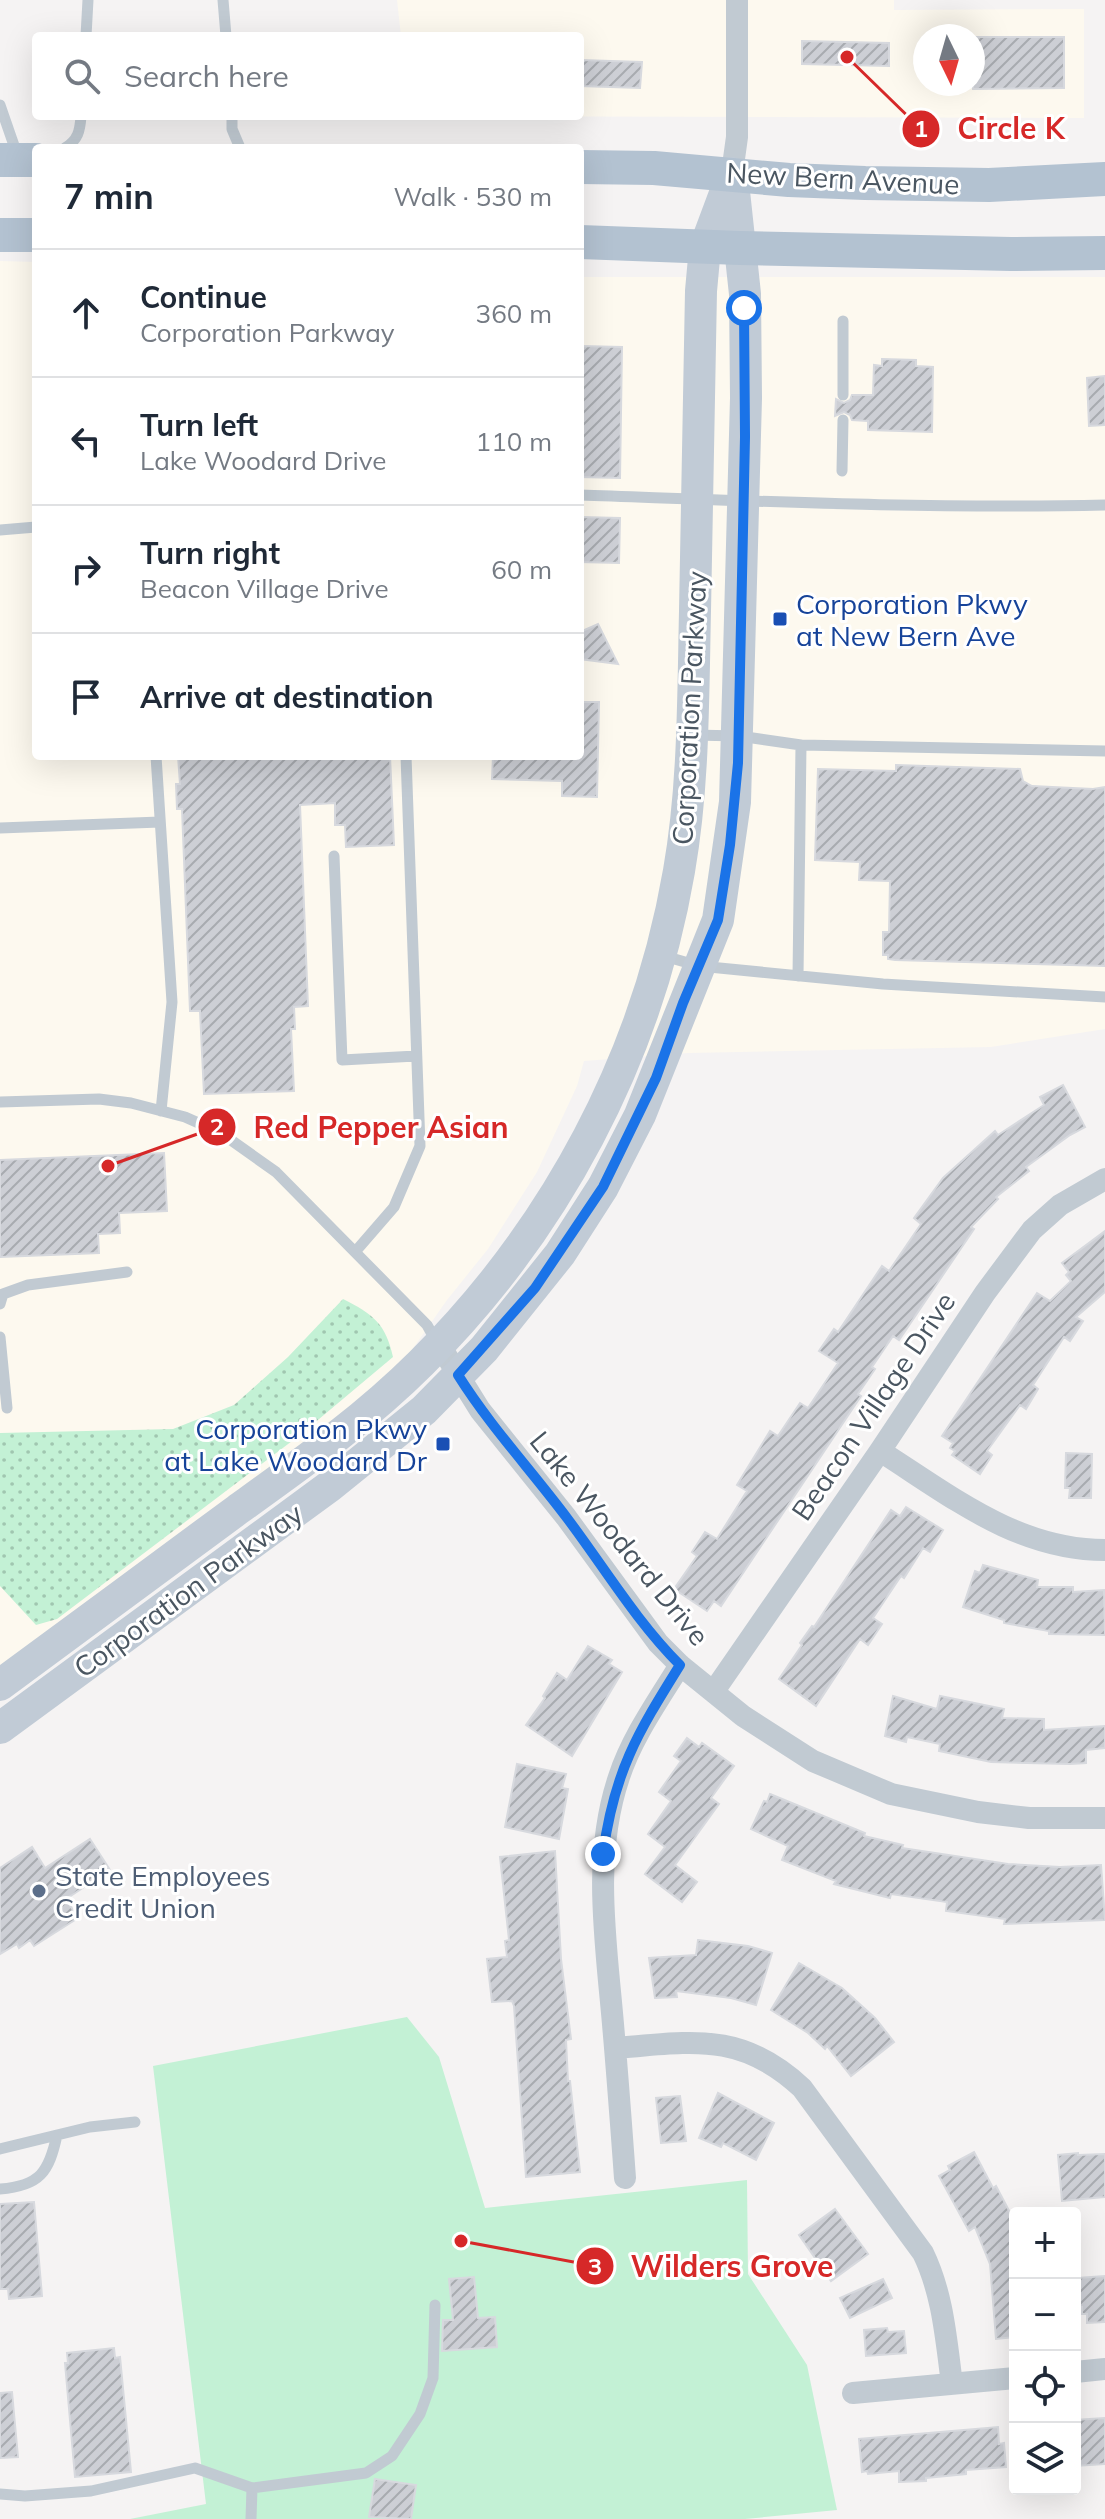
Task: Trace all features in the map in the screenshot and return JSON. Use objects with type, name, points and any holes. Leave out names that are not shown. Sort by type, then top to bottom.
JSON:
[{"type":"main road","name":"New Bern Avenue","points":[[584,167],[654,168],[865,183],[989,185],[1105,179]]},
{"type":"main road","name":"Corporation Parkway","points":[[0,1685],[364,1416],[439,1344],[510,1264],[574,1165],[611,1095],[660,954],[680,871],[690,792],[701,291],[705,247],[732,173]]},
{"type":"main road","name":"Corporation Parkway","points":[[0,1728],[362,1461],[424,1410],[535,1288],[603,1187],[656,1078],[718,920],[735,802],[739,736],[745,294],[732,173]]},
{"type":"main road","points":[[0,235],[32,235]]},
{"type":"main road","points":[[584,242],[1011,254],[1105,253]]},
{"type":"street","name":"Corporation Parkway","points":[[732,173],[737,137],[737,0]]},
{"type":"street","name":"Beacon Village Drive","points":[[714,1691],[985,1293],[1032,1230],[1060,1205],[1105,1179]]},
{"type":"street","name":"Lake Woodard Drive","points":[[439,1344],[480,1410],[566,1517],[658,1643],[743,1716],[813,1761],[891,1794],[978,1812],[1079,1820],[1105,1818]]},
{"type":"street","points":[[880,1451],[957,1502],[1004,1528],[1045,1542],[1105,1550]]},
{"type":"street","points":[[625,2178],[602,1886],[607,1822],[630,1749],[680,1665]]},
{"type":"street","points":[[615,2048],[683,2043],[724,2044],[755,2054],[781,2068],[802,2088],[923,2253],[940,2299],[952,2384]]},
{"type":"street","points":[[1081,2371],[1105,2369]]},
{"type":"street","points":[[853,2393],[1009,2379]]},
{"type":"lane","points":[[86,32],[88,0]]},
{"type":"lane","points":[[223,0],[226,32]]},
{"type":"lane","points":[[0,105],[18,160]]},
{"type":"lane","points":[[72,144],[80,129],[81,120]]},
{"type":"lane","points":[[232,120],[238,144]]},
{"type":"lane","points":[[843,321],[843,395]]},
{"type":"lane","points":[[842,471],[843,420]]},
{"type":"lane","points":[[584,495],[743,502],[1105,505]]},
{"type":"lane","points":[[0,530],[32,527]]},
{"type":"lane","points":[[692,735],[739,736],[801,745],[1105,751]]},
{"type":"lane","points":[[798,976],[801,745]]},
{"type":"lane","points":[[156,760],[172,1002],[161,1111]]},
{"type":"lane","points":[[355,1252],[394,1207],[420,1146],[406,760]]},
{"type":"lane","points":[[0,828],[160,822]]},
{"type":"lane","points":[[334,856],[342,1060],[416,1056]]},
{"type":"lane","points":[[660,954],[699,966],[798,976],[1105,997]]},
{"type":"lane","points":[[0,1102],[99,1099],[131,1103],[199,1121],[276,1172],[425,1323],[439,1344]]},
{"type":"lane","points":[[0,1304],[3,1294],[28,1285],[127,1272]]},
{"type":"lane","points":[[0,1337],[7,1408]]},
{"type":"lane","points":[[0,2149],[90,2127],[135,2122]]},
{"type":"lane","points":[[0,2189],[22,2188],[44,2174],[53,2156],[57,2135]]},
{"type":"lane","points":[[0,2494],[25,2496],[91,2491],[195,2468],[252,2488],[366,2473],[392,2456],[420,2414],[433,2378],[435,2305]]},
{"type":"lane","points":[[251,2519],[252,2488]]},
{"type":"shaded area","points":[[397,0],[894,0],[894,10],[1084,9],[1084,118],[584,117],[584,32],[401,32]]},
{"type":"shaded area","points":[[0,261],[32,262],[32,760],[584,760],[584,277],[1105,277],[1105,1029],[991,1047],[688,1053],[584,1061],[577,1086],[537,1172],[488,1249],[402,1364],[303,1447],[0,1670]]},
{"type":"green space","points":[[343,1299],[377,1321],[393,1357],[300,1435],[57,1619],[36,1625],[0,1586],[0,1433],[173,1429],[234,1405],[288,1357]]},
{"type":"green space","points":[[407,2017],[439,2057],[485,2208],[747,2180],[748,2274],[807,2365],[837,2510],[745,2519],[130,2519],[206,2504],[153,2066]]},
{"type":"building","points":[[985,37],[1064,37],[1064,88],[985,89]]},
{"type":"building","points":[[802,41],[889,43],[889,66],[802,64]]},
{"type":"building","points":[[584,60],[642,62],[640,88],[584,86]]},
{"type":"building","points":[[584,346],[622,347],[620,478],[584,477]]},
{"type":"building","points":[[882,359],[916,360],[916,366],[933,367],[932,432],[868,430],[868,421],[852,420],[844,412],[835,416],[836,399],[844,403],[852,395],[873,395],[874,365],[882,366]]},
{"type":"building","points":[[1105,376],[1105,425],[1089,426],[1087,378]]},
{"type":"building","points":[[584,517],[620,518],[619,563],[584,562]]},
{"type":"building","points":[[598,624],[618,664],[584,660],[584,630]]},
{"type":"building","points":[[584,702],[599,702],[597,797],[562,796],[562,781],[492,779],[493,760],[584,760]]},
{"type":"building","points":[[178,760],[390,760],[394,845],[346,847],[345,825],[335,825],[335,803],[300,805],[308,1006],[294,1007],[295,1029],[291,1029],[294,1091],[204,1094],[200,1011],[190,1011],[182,809],[177,809],[176,784],[180,784]]},
{"type":"building","points":[[896,765],[1020,769],[1023,781],[1032,786],[1105,787],[1105,966],[895,960],[883,955],[883,932],[889,932],[890,881],[859,880],[860,862],[815,860],[818,769],[896,771]]},
{"type":"building","points":[[1063,1085],[1085,1127],[1026,1167],[1029,1171],[996,1197],[998,1199],[971,1227],[974,1229],[899,1340],[893,1336],[872,1367],[875,1369],[858,1394],[861,1396],[721,1606],[714,1601],[707,1611],[674,1589],[697,1556],[692,1552],[705,1532],[717,1539],[747,1491],[737,1485],[770,1431],[778,1436],[800,1403],[808,1408],[838,1363],[819,1351],[834,1329],[838,1332],[882,1266],[889,1271],[921,1224],[914,1218],[943,1178],[995,1131],[998,1135],[1044,1105],[1040,1097]]},
{"type":"building","points":[[164,1153],[167,1211],[119,1213],[120,1233],[98,1234],[99,1253],[0,1257],[0,1160]]},
{"type":"building","points":[[1105,1231],[1105,1292],[1076,1317],[1083,1321],[1070,1341],[1064,1337],[1033,1385],[1038,1389],[1026,1409],[1020,1405],[987,1451],[992,1455],[980,1474],[952,1455],[955,1451],[950,1448],[953,1443],[942,1436],[1037,1293],[1050,1301],[1071,1281],[1062,1263]]},
{"type":"building","points":[[1066,1453],[1092,1454],[1091,1498],[1069,1498],[1070,1488],[1065,1488]]},
{"type":"building","points":[[906,1507],[943,1530],[930,1552],[923,1548],[904,1578],[901,1576],[873,1618],[882,1624],[868,1645],[860,1639],[816,1706],[779,1679],[891,1510],[900,1516]]},
{"type":"building","points":[[983,1565],[1038,1580],[1037,1587],[1073,1587],[1073,1592],[1104,1590],[1105,1635],[1049,1634],[1049,1631],[1004,1623],[1004,1620],[963,1607],[975,1571],[980,1573]]},
{"type":"building","points":[[588,1646],[612,1660],[609,1664],[622,1672],[572,1756],[526,1725],[545,1698],[543,1696],[557,1673],[567,1680]]},
{"type":"building","points":[[893,1696],[937,1709],[940,1696],[1004,1709],[1002,1718],[1044,1719],[1044,1730],[1105,1726],[1105,1748],[1086,1750],[1086,1763],[1070,1764],[991,1762],[939,1751],[940,1744],[907,1737],[906,1742],[885,1736]]},
{"type":"building","points":[[687,1738],[699,1747],[702,1743],[734,1766],[711,1798],[719,1804],[675,1865],[697,1882],[682,1902],[645,1874],[665,1847],[648,1834],[671,1801],[659,1792],[681,1761],[674,1756]]},
{"type":"building","points":[[517,1764],[566,1774],[562,1788],[568,1789],[559,1839],[505,1827]]},
{"type":"building","points":[[770,1794],[865,1833],[864,1836],[903,1845],[902,1848],[1008,1864],[1060,1867],[1101,1865],[1105,1920],[1004,1924],[1005,1919],[946,1911],[947,1902],[891,1894],[890,1898],[834,1884],[836,1881],[782,1860],[788,1846],[751,1829]]},
{"type":"building","name":"State Employees Credit Union","points":[[90,1839],[110,1870],[66,1899],[78,1918],[34,1946],[30,1940],[19,1948],[17,1944],[0,1954],[0,1868],[32,1847],[45,1868]]},
{"type":"building","points":[[555,1851],[561,1959],[571,2039],[566,2040],[568,2081],[580,2172],[526,2177],[514,2006],[512,2001],[492,2002],[487,1959],[507,1957],[505,1941],[509,1940],[500,1857]]},
{"type":"building","points":[[698,1940],[748,1946],[772,1953],[756,2005],[731,1998],[676,1991],[677,1997],[655,1998],[649,1958],[696,1955]]},
{"type":"building","points":[[799,1963],[842,1988],[875,2018],[894,2042],[851,2076],[827,2046],[825,2049],[808,2033],[771,2010]]},
{"type":"building","points":[[718,2093],[774,2123],[756,2160],[723,2143],[721,2147],[699,2138]]},
{"type":"building","points":[[680,2096],[686,2141],[661,2143],[656,2098]]},
{"type":"building","points":[[974,2152],[1009,2211],[1009,2338],[996,2339],[990,2264],[975,2227],[969,2231],[939,2176],[950,2170],[948,2166]]},
{"type":"building","points":[[1105,2154],[1105,2197],[1062,2201],[1058,2155]]},
{"type":"building","points":[[34,2202],[42,2296],[9,2299],[8,2289],[0,2289],[0,2204]]},
{"type":"building","points":[[835,2209],[868,2254],[831,2281],[799,2235]]},
{"type":"building","points":[[1105,2276],[1105,2322],[1087,2323],[1087,2314],[1082,2314],[1081,2278]]},
{"type":"building","points":[[474,2277],[478,2318],[495,2317],[497,2347],[442,2351],[443,2320],[453,2320],[449,2279]]},
{"type":"building","points":[[883,2279],[892,2298],[850,2318],[840,2298]]},
{"type":"building","points":[[887,2328],[888,2332],[904,2331],[906,2353],[866,2356],[864,2330]]},
{"type":"building","points":[[114,2348],[115,2358],[120,2357],[131,2472],[75,2477],[65,2363],[68,2363],[67,2353]]},
{"type":"building","points":[[12,2392],[18,2457],[0,2458],[0,2393]]},
{"type":"building","points":[[1105,2418],[1105,2464],[1081,2466],[1081,2420]]},
{"type":"building","points":[[998,2427],[999,2444],[1004,2443],[1006,2467],[966,2470],[966,2474],[926,2478],[926,2481],[899,2482],[899,2471],[862,2472],[859,2439]]},
{"type":"building","points":[[375,2479],[416,2485],[411,2519],[369,2517]]},
{"type":"place","name":"Circle K","points":[[847,57]]},
{"type":"place","name":"Corporation Pkwy at New Bern Ave","points":[[780,619]]},
{"type":"place","name":"Red Pepper Asian","points":[[108,1166]]},
{"type":"place","name":"Corporation Pkwy at Lake Woodard Dr","points":[[443,1444]]},
{"type":"place","name":"State Employees Credit Union","points":[[39,1891]]},
{"type":"place","name":"Wilders Grove","points":[[461,2241]]},
{"type":"route","points":[[603,1854],[607,1822],[630,1749],[680,1665],[658,1643],[566,1517],[480,1410],[458,1375],[535,1288],[603,1187],[656,1078],[718,920],[725,885],[738,763],[746,398],[744,308]]}]
